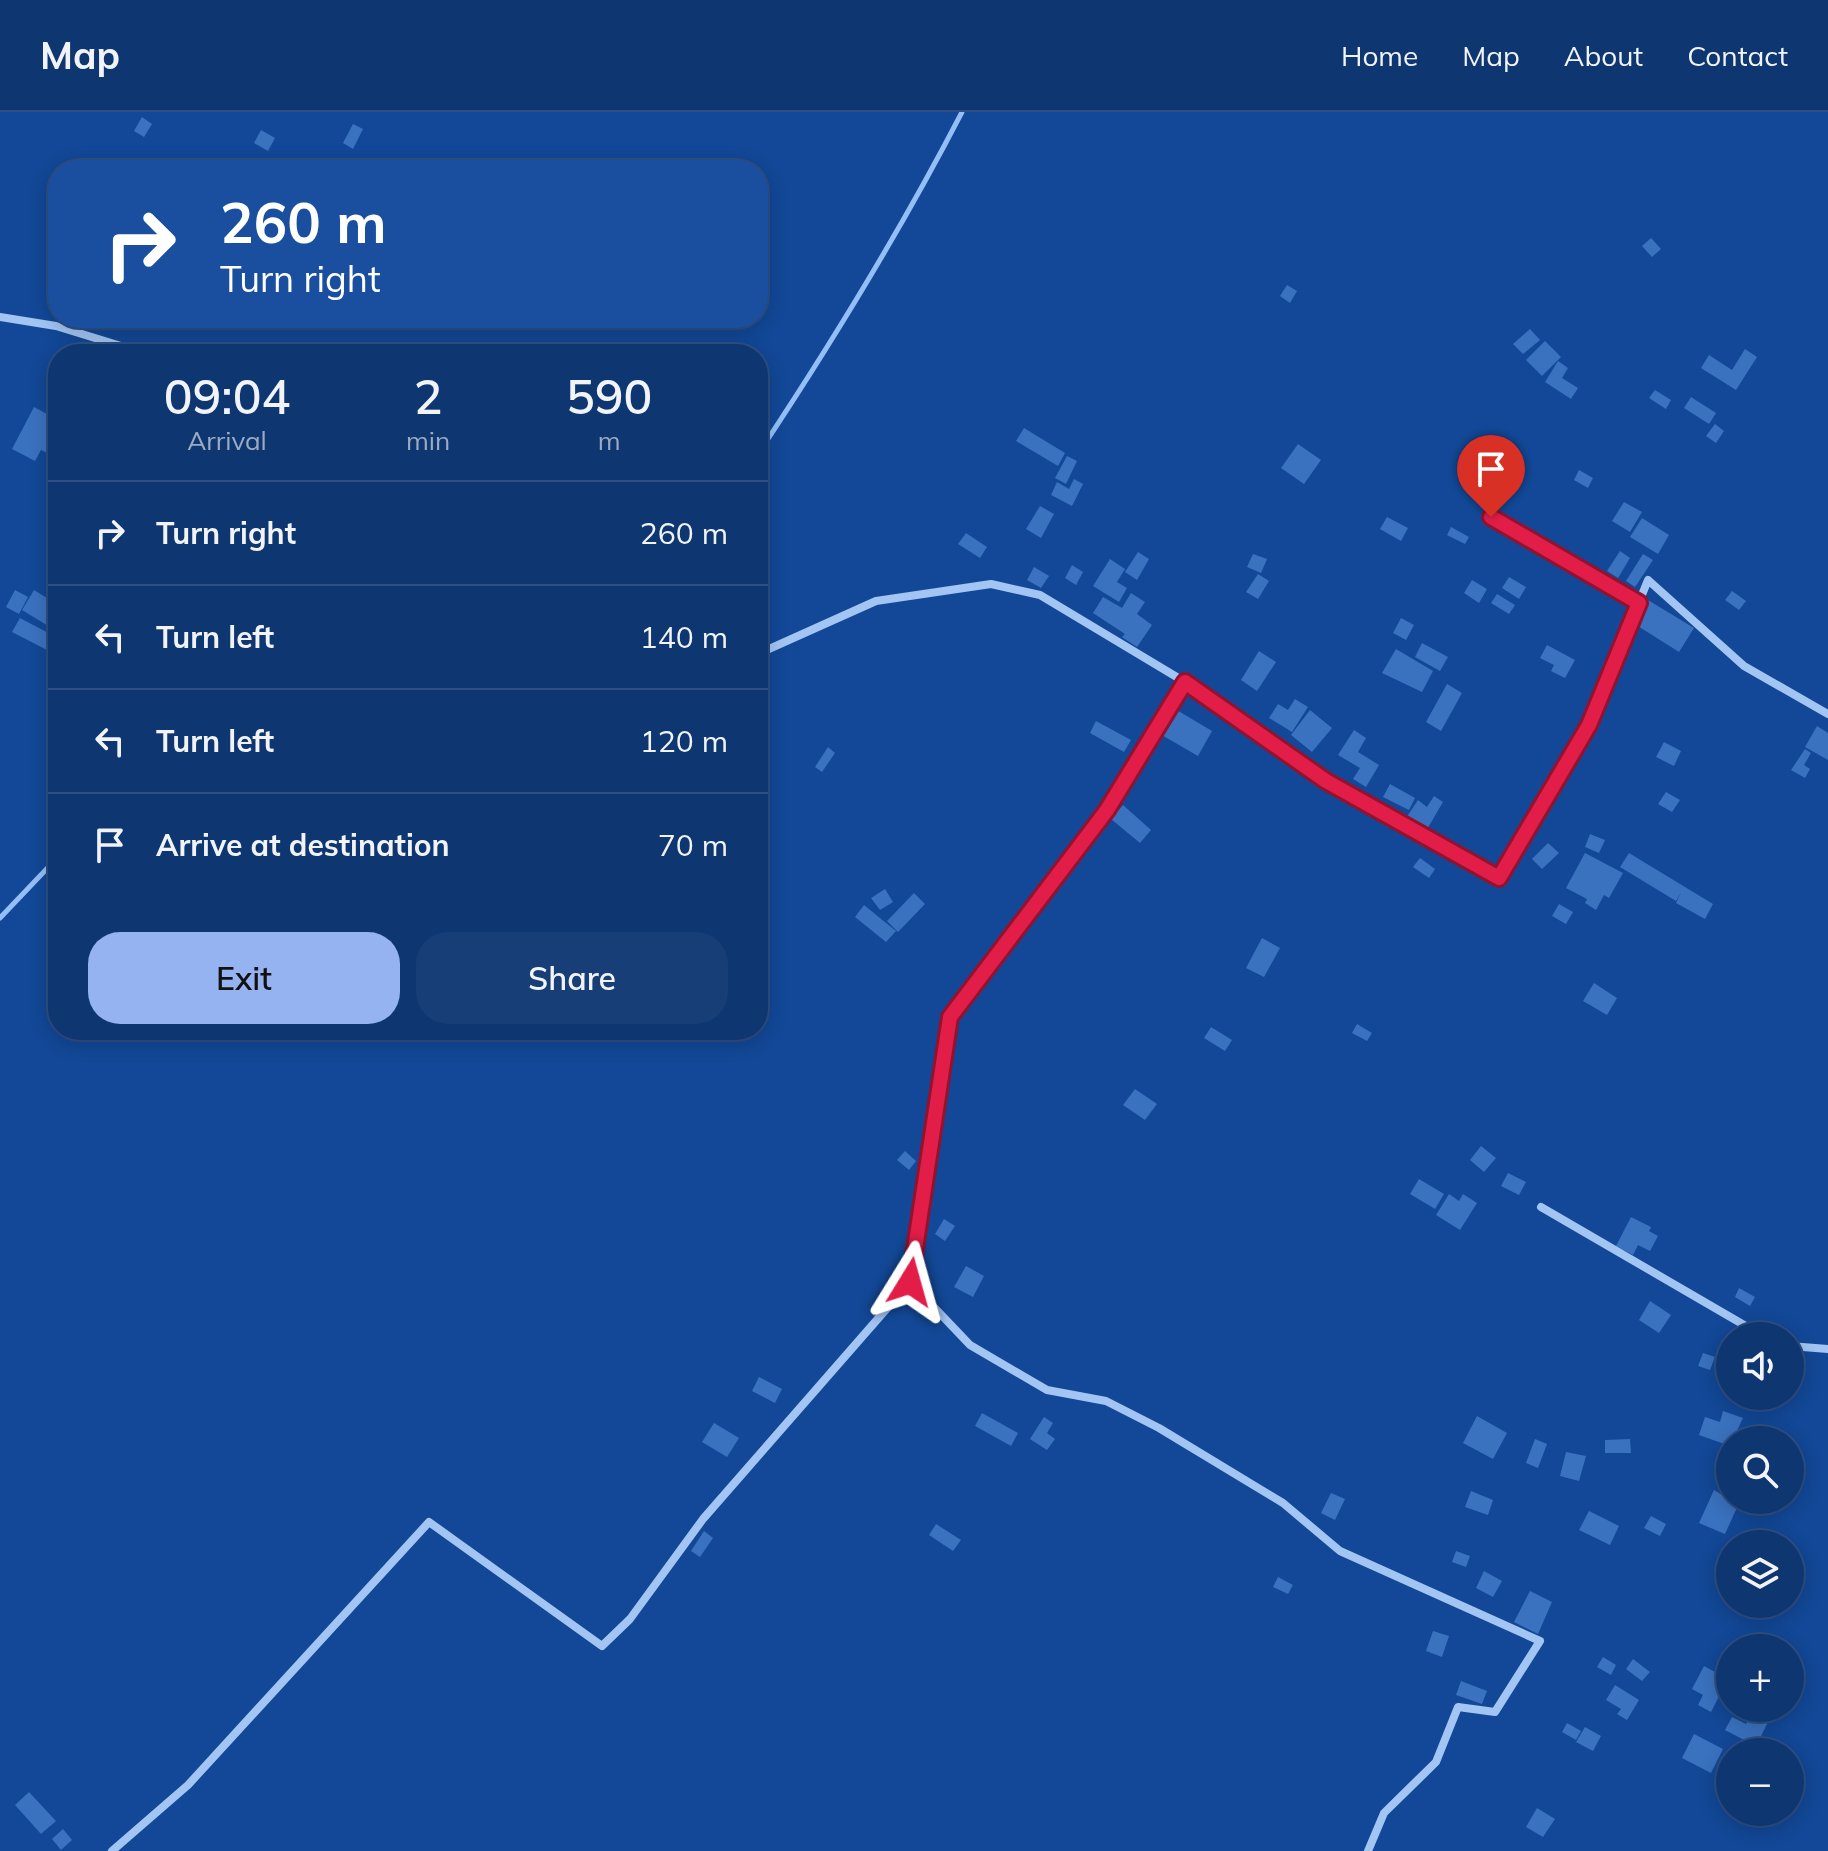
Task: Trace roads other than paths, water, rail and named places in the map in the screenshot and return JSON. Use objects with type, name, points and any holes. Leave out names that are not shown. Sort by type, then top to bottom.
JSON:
[{"type":"street","points":[[0,317],[48,325]]},
{"type":"street","points":[[62,328],[114,344]]},
{"type":"street","points":[[1491,517],[1639,603]]},
{"type":"street","points":[[768,650],[876,601],[991,584],[1040,595],[1185,682],[1326,781],[1499,878],[1589,725],[1648,580],[1744,666],[1828,714]]},
{"type":"street","points":[[112,1851],[188,1785],[429,1522],[602,1646],[630,1619],[703,1519],[910,1282],[950,1017],[1107,810],[1185,682]]},
{"type":"street","points":[[1541,1207],[1739,1322]]},
{"type":"street","points":[[910,1282],[970,1345],[1047,1390],[1106,1401],[1159,1428],[1283,1503],[1340,1551],[1540,1641],[1495,1712],[1458,1707],[1436,1762],[1384,1813],[1368,1851]]},
{"type":"street","points":[[1804,1347],[1828,1349]]},
{"type":"waterway","points":[[768,439],[864,286],[962,112]]},
{"type":"waterway","points":[[0,918],[48,868]]}]
